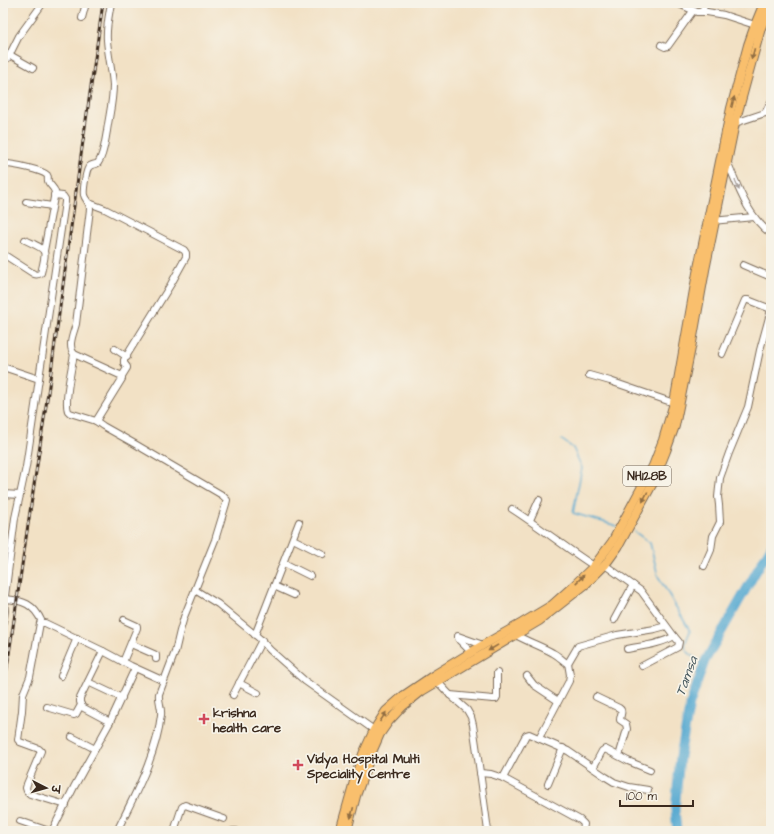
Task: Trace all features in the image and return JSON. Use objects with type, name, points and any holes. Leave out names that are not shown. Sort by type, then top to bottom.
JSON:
[{"type":"highway","name":"NH128B","points":[[340,831],[354,778],[363,754],[374,730],[386,711],[403,696],[516,635],[563,603],[586,584],[605,565],[618,547],[654,481],[675,426],[705,270],[722,152],[731,108],[743,63],[755,25],[764,3]]},
{"type":"highway","name":"NH128B","points":[[347,831],[356,796],[372,752],[380,734],[389,721],[402,707],[435,679],[471,652],[552,605],[594,566],[612,542],[653,466],[663,440],[674,403],[711,221],[727,162],[735,123],[761,28],[771,4]]},
{"type":"street","points":[[3,58],[8,58],[19,36],[43,3]]},
{"type":"street","points":[[82,18],[86,3]]},
{"type":"street","points":[[111,3],[107,40],[112,78],[112,98],[105,141],[100,160],[98,163],[89,166],[83,194],[89,203],[90,209],[76,324],[71,344],[72,352],[74,354],[67,408],[70,413],[96,421],[222,495],[227,500],[214,540],[184,617],[175,652],[159,694],[158,698],[162,712],[154,748],[140,784],[117,831]]},
{"type":"street","points":[[678,3],[693,11],[730,16],[755,25]]},
{"type":"street","points":[[702,12],[705,3]]},
{"type":"street","points":[[661,45],[664,47],[668,46],[693,11]]},
{"type":"street","points":[[10,55],[33,68]]},
{"type":"street","points":[[735,123],[768,112],[771,102]]},
{"type":"street","points":[[722,152],[742,197],[754,217],[762,227],[771,234]]},
{"type":"street","points":[[3,254],[34,274],[38,275],[40,273],[45,255],[44,251],[54,195],[54,188],[49,182],[46,174],[20,166],[6,164]]},
{"type":"street","points":[[3,622],[5,611],[4,601],[14,522],[25,472],[65,202],[63,196],[54,195]]},
{"type":"street","points":[[26,202],[52,206]]},
{"type":"street","points":[[89,203],[105,209],[184,250],[186,253],[186,257],[171,284],[127,356],[124,363],[127,368],[122,376],[122,379],[96,421]]},
{"type":"street","points":[[711,221],[754,217]]},
{"type":"street","points":[[25,240],[42,248],[44,251]]},
{"type":"street","points":[[743,265],[771,278]]},
{"type":"street","points":[[704,566],[712,550],[714,536],[720,522],[718,497],[720,478],[748,407],[760,350],[771,310],[745,300],[722,354]]},
{"type":"street","points":[[114,348],[127,356]]},
{"type":"street","points":[[74,354],[122,376]]},
{"type":"street","points":[[3,367],[39,379]]},
{"type":"street","points":[[589,375],[674,403]]},
{"type":"street","points":[[3,494],[20,495]]},
{"type":"street","points":[[530,520],[539,500]]},
{"type":"street","points":[[512,509],[530,520],[571,551],[594,566]]},
{"type":"street","points":[[255,635],[299,522]]},
{"type":"street","points":[[293,539],[323,554]]},
{"type":"street","points":[[284,563],[310,576]]},
{"type":"street","points":[[605,565],[645,595],[679,642],[678,647],[642,666]]},
{"type":"street","points":[[614,620],[633,585]]},
{"type":"street","points":[[274,586],[294,595]]},
{"type":"street","points":[[195,590],[218,604],[262,640],[270,650],[305,681],[374,730]]},
{"type":"street","points":[[4,601],[18,600],[27,604],[36,611],[42,622],[164,681]]},
{"type":"street","points":[[123,662],[137,630],[135,625],[124,620]]},
{"type":"street","points":[[42,622],[39,625],[30,677],[23,694],[18,740],[39,749],[41,752],[27,784],[27,791],[30,794],[66,805]]},
{"type":"street","points":[[539,738],[570,676],[568,664],[576,648],[617,635],[666,626]]},
{"type":"street","points":[[516,635],[540,646],[568,664]]},
{"type":"street","points":[[471,652],[460,641],[458,636],[483,645]]},
{"type":"street","points":[[627,649],[649,645],[674,636]]},
{"type":"street","points":[[61,676],[77,638]]},
{"type":"street","points":[[233,695],[262,640]]},
{"type":"street","points":[[131,644],[156,655],[156,659]]},
{"type":"street","points":[[46,707],[74,715],[76,714],[81,705],[80,698],[103,651]]},
{"type":"street","points":[[20,821],[51,831],[110,722],[135,668]]},
{"type":"street","points":[[450,695],[496,699],[497,673]]},
{"type":"street","points":[[527,676],[534,685],[558,701]]},
{"type":"street","points":[[435,679],[467,710],[471,717],[488,831]]},
{"type":"street","points":[[88,682],[122,698]]},
{"type":"street","points":[[239,683],[258,693]]},
{"type":"street","points":[[596,697],[621,710],[622,713],[620,720],[626,724],[627,729],[619,756]]},
{"type":"street","points":[[81,705],[110,722]]},
{"type":"street","points":[[504,778],[526,735],[529,734],[564,748],[614,782],[629,787],[648,790]]},
{"type":"street","points":[[72,737],[95,749]]},
{"type":"street","points":[[548,784],[564,748]]},
{"type":"street","points":[[593,768],[604,749],[650,770]]},
{"type":"street","points":[[480,773],[491,774],[504,778],[580,820],[584,824],[583,831]]},
{"type":"street","points":[[174,831],[182,807],[185,805],[224,819]]},
{"type":"waterway","points":[[562,440],[573,448],[582,468],[573,513],[617,526]]},
{"type":"waterway","points":[[635,532],[650,543],[658,576],[690,631],[685,644],[686,650],[703,666]]},
{"type":"waterway","name":"Tamsa","points":[[677,831],[675,810],[680,756],[690,704],[705,661],[771,546]]},
{"type":"railway","points":[[3,695],[49,386],[103,3]]},
{"type":"place","name":"krishna health care","points":[[204,719]]},
{"type":"place","name":"Vidya Hospital Multi Speciality Centre","points":[[298,765]]}]
